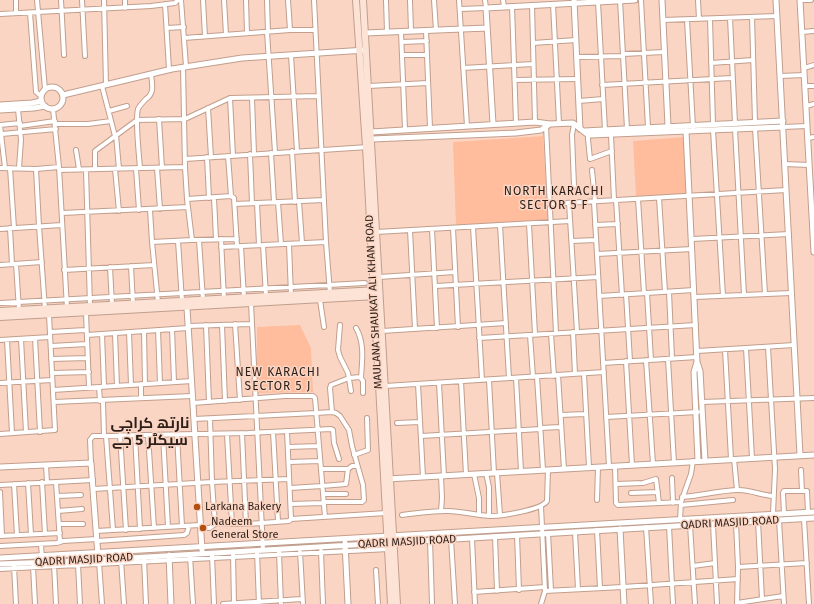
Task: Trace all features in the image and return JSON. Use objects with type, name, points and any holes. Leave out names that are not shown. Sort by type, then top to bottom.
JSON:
[{"type":"main road","name":"MAULANA SHAUKAT ALI KHAN ROAD","points":[[356,0],[368,86],[372,139],[369,147],[379,277],[377,294],[382,332],[385,386],[387,479],[386,513],[391,543],[391,604]]},
{"type":"main road","name":"MAULANA SHAUKAT ALI KHAN ROAD","points":[[363,0],[365,33],[363,50],[387,479],[397,604]]},
{"type":"main road","points":[[0,311],[330,293],[377,294]]},
{"type":"main road","points":[[0,317],[320,300],[377,294]]},
{"type":"street","points":[[16,0],[16,13]]},
{"type":"street","points":[[1,108],[32,103],[41,99],[46,89],[37,12],[37,0]]},
{"type":"street","points":[[61,0],[64,55]]},
{"type":"street","points":[[82,0],[85,56]]},
{"type":"street","points":[[104,0],[104,85],[115,135],[119,211]]},
{"type":"street","points":[[125,0],[125,8]]},
{"type":"street","points":[[151,0],[151,6]]},
{"type":"street","points":[[0,14],[151,6],[175,3],[178,0]]},
{"type":"street","points":[[182,0],[185,67],[185,167],[192,240]]},
{"type":"street","points":[[203,0],[205,36]]},
{"type":"street","points":[[224,0],[226,35]]},
{"type":"street","points":[[246,0],[247,33]]},
{"type":"street","points":[[267,0],[273,153],[276,202],[281,244]]},
{"type":"street","points":[[288,0],[290,30]]},
{"type":"street","points":[[314,0],[318,96],[330,293]]},
{"type":"street","points":[[386,0],[387,32]]},
{"type":"street","points":[[410,0],[411,31]]},
{"type":"street","points":[[434,0],[436,30]]},
{"type":"street","points":[[459,0],[467,126]]},
{"type":"street","points":[[485,0],[493,124]]},
{"type":"street","points":[[503,0],[504,7]]},
{"type":"street","points":[[620,0],[627,129]]},
{"type":"street","points":[[460,9],[504,7],[523,3],[532,5],[545,2],[553,4],[635,0]]},
{"type":"street","points":[[641,0],[648,127]]},
{"type":"street","points":[[662,0],[668,126]]},
{"type":"street","points":[[698,0],[699,19]]},
{"type":"street","points":[[776,0],[800,455]]},
{"type":"street","points":[[811,0],[800,0],[809,165],[812,174],[814,252]]},
{"type":"street","points":[[600,1],[602,85],[605,130]]},
{"type":"street","points":[[574,2],[579,101],[584,131],[588,139],[590,159],[612,151]]},
{"type":"street","points":[[165,4],[169,69]]},
{"type":"street","points":[[553,4],[559,123]]},
{"type":"street","points":[[532,5],[535,122]]},
{"type":"street","points":[[512,6],[516,124]]},
{"type":"street","points":[[30,12],[36,92],[45,106]]},
{"type":"street","points":[[663,20],[777,16]]},
{"type":"street","points":[[752,17],[755,125],[765,294]]},
{"type":"street","points":[[730,18],[744,295]]},
{"type":"street","points":[[710,19],[713,127],[722,296]]},
{"type":"street","points":[[687,20],[693,128]]},
{"type":"street","points":[[167,28],[184,27]]},
{"type":"street","points":[[365,33],[487,28]]},
{"type":"street","points":[[184,38],[290,30],[315,30]]},
{"type":"street","points":[[426,31],[430,128]]},
{"type":"street","points":[[802,32],[814,31]]},
{"type":"street","points":[[401,32],[406,130]]},
{"type":"street","points":[[532,43],[576,40]]},
{"type":"street","points":[[402,42],[426,41]]},
{"type":"street","points":[[63,95],[169,69],[242,58],[363,50]]},
{"type":"street","points":[[577,57],[601,57],[664,52]]},
{"type":"street","points":[[402,55],[427,54]]},
{"type":"street","points":[[291,55],[294,97],[294,151],[297,202],[302,243]]},
{"type":"street","points":[[711,63],[753,60]]},
{"type":"street","points":[[463,68],[533,64]]},
{"type":"street","points":[[804,68],[814,65]]},
{"type":"street","points":[[139,210],[138,109],[142,103],[151,96],[151,74]]},
{"type":"street","points":[[780,76],[804,75]]},
{"type":"street","points":[[515,80],[578,78]]},
{"type":"street","points":[[602,85],[732,78]]},
{"type":"street","points":[[368,86],[428,83]]},
{"type":"street","points":[[805,86],[814,86]]},
{"type":"street","points":[[1,108],[18,109],[45,106],[54,109],[63,101],[63,95],[56,87],[46,89]]},
{"type":"street","points":[[95,170],[95,151],[115,135],[138,120],[185,119],[230,98],[318,96]]},
{"type":"street","points":[[230,98],[231,196],[235,200],[237,239],[244,298]]},
{"type":"street","points":[[252,98],[254,203],[261,245],[266,296]]},
{"type":"street","points":[[579,101],[603,99]]},
{"type":"street","points":[[806,106],[814,104]]},
{"type":"street","points":[[109,111],[127,106]]},
{"type":"street","points":[[208,108],[212,198],[219,239],[222,247],[224,299]]},
{"type":"street","points":[[18,109],[21,133],[19,168]]},
{"type":"street","points":[[54,109],[62,213],[67,308]]},
{"type":"street","points":[[159,119],[160,209]]},
{"type":"street","points":[[5,168],[0,125],[55,122],[88,124],[111,121]]},
{"type":"street","points":[[584,131],[668,126],[693,128],[755,125],[782,121]]},
{"type":"street","points":[[371,132],[535,122],[547,125],[569,122],[584,131],[611,135],[686,131],[693,128]]},
{"type":"street","points":[[574,124],[572,135],[574,186]]},
{"type":"street","points":[[372,139],[516,133],[541,130],[547,125]]},
{"type":"street","points":[[547,125],[556,375],[561,415],[564,469]]},
{"type":"street","points":[[755,125],[783,127],[807,126]]},
{"type":"street","points":[[456,127],[456,135]]},
{"type":"street","points":[[1,133],[21,133],[56,129]]},
{"type":"street","points":[[686,131],[697,357],[700,371],[705,461]]},
{"type":"street","points":[[611,135],[615,200],[628,329],[629,416],[632,465]]},
{"type":"street","points":[[808,138],[814,137]]},
{"type":"street","points":[[186,159],[369,147]]},
{"type":"street","points":[[76,150],[79,169]]},
{"type":"street","points":[[785,164],[809,165]]},
{"type":"street","points":[[0,168],[59,168],[95,170],[185,167]]},
{"type":"street","points":[[10,168],[14,264],[20,310]]},
{"type":"street","points":[[36,169],[38,226],[45,309]]},
{"type":"street","points":[[86,170],[90,306]]},
{"type":"street","points":[[592,170],[606,417],[612,466],[616,484],[616,503],[618,505],[733,500]]},
{"type":"street","points":[[549,204],[786,190]]},
{"type":"street","points":[[187,199],[231,196]]},
{"type":"street","points":[[659,198],[662,251],[671,327],[671,414],[674,463]]},
{"type":"street","points":[[638,199],[641,252],[649,328],[650,415],[653,464]]},
{"type":"street","points":[[235,204],[324,200]]},
{"type":"street","points":[[569,203],[574,278],[575,374]]},
{"type":"street","points":[[62,213],[188,207]]},
{"type":"street","points":[[150,210],[158,302]]},
{"type":"street","points":[[376,232],[570,221]]},
{"type":"street","points":[[402,515],[441,511],[458,511],[488,516],[500,515],[524,511],[541,506],[547,501],[535,377],[529,224]]},
{"type":"street","points":[[595,225],[618,224]]},
{"type":"street","points":[[0,229],[62,225]]},
{"type":"street","points":[[500,225],[509,378]]},
{"type":"street","points":[[473,227],[482,380]]},
{"type":"street","points":[[453,228],[458,327]]},
{"type":"street","points":[[432,229],[437,328]]},
{"type":"street","points":[[410,230],[415,329]]},
{"type":"street","points":[[692,239],[789,234]]},
{"type":"street","points":[[152,242],[237,239]]},
{"type":"street","points":[[178,240],[182,301]]},
{"type":"street","points":[[199,240],[203,300]]},
{"type":"street","points":[[572,241],[596,240]]},
{"type":"street","points":[[222,247],[326,242]]},
{"type":"street","points":[[289,244],[291,295]]},
{"type":"street","points":[[597,254],[692,249]]},
{"type":"street","points":[[0,265],[42,262]]},
{"type":"street","points":[[64,270],[154,265]]},
{"type":"street","points":[[131,266],[133,304]]},
{"type":"street","points":[[110,267],[112,305]]},
{"type":"street","points":[[379,277],[455,272]]},
{"type":"street","points":[[435,286],[598,277]]},
{"type":"street","points":[[0,303],[365,283]]},
{"type":"street","points":[[599,296],[694,290]]},
{"type":"street","points":[[695,297],[791,293]]},
{"type":"street","points":[[320,300],[324,326]]},
{"type":"street","points":[[251,303],[263,550]]},
{"type":"street","points":[[187,308],[202,550]]},
{"type":"street","points":[[86,313],[90,387]]},
{"type":"street","points":[[0,434],[55,430],[49,315]]},
{"type":"street","points":[[382,332],[506,323]]},
{"type":"street","points":[[235,324],[240,400]]},
{"type":"street","points":[[50,332],[102,334],[206,325],[251,324]]},
{"type":"street","points":[[206,325],[209,402]]},
{"type":"street","points":[[222,325],[225,400]]},
{"type":"street","points":[[340,325],[338,350],[349,378],[351,391]]},
{"type":"street","points":[[479,338],[696,325]]},
{"type":"street","points":[[356,328],[362,342],[361,378],[363,381],[363,393]]},
{"type":"street","points":[[172,329],[174,382]]},
{"type":"street","points":[[158,330],[160,383]]},
{"type":"street","points":[[141,398],[143,384],[144,331]]},
{"type":"street","points":[[129,332],[131,385]]},
{"type":"street","points":[[115,333],[117,386]]},
{"type":"street","points":[[102,334],[102,401],[113,530]]},
{"type":"street","points":[[0,340],[50,337]]},
{"type":"street","points":[[35,338],[40,432]]},
{"type":"street","points":[[20,339],[26,432]]},
{"type":"street","points":[[7,340],[12,433]]},
{"type":"street","points":[[51,346],[87,344]]},
{"type":"street","points":[[603,363],[697,357],[725,350],[794,345]]},
{"type":"street","points":[[768,347],[774,457],[772,514]]},
{"type":"street","points":[[746,348],[752,458]]},
{"type":"street","points":[[725,350],[728,401],[737,490]]},
{"type":"street","points":[[680,520],[682,497],[696,461],[694,372],[697,357]]},
{"type":"street","points":[[51,360],[88,358]]},
{"type":"street","points":[[52,374],[89,372]]},
{"type":"street","points":[[385,386],[604,372]]},
{"type":"street","points":[[584,374],[589,468]]},
{"type":"street","points":[[332,412],[330,387],[349,378],[361,378]]},
{"type":"street","points":[[516,378],[521,471]]},
{"type":"street","points":[[0,383],[52,380]]},
{"type":"street","points":[[489,380],[492,432],[500,515]]},
{"type":"street","points":[[53,390],[192,381]]},
{"type":"street","points":[[460,381],[466,475]]},
{"type":"street","points":[[439,383],[443,476],[441,511]]},
{"type":"street","points":[[418,384],[423,477]]},
{"type":"street","points":[[54,402],[192,396]]},
{"type":"street","points":[[193,402],[313,396],[315,398],[325,517]]},
{"type":"street","points":[[702,402],[814,398]]},
{"type":"street","points":[[194,419],[332,412],[340,416],[349,430],[354,455],[363,485],[363,501],[290,504]]},
{"type":"street","points":[[606,417],[702,412]]},
{"type":"street","points":[[561,415],[586,414]]},
{"type":"street","points":[[354,455],[368,450],[367,418]]},
{"type":"street","points":[[210,419],[215,524]]},
{"type":"street","points":[[397,423],[420,422]]},
{"type":"street","points":[[421,436],[562,427]]},
{"type":"street","points":[[102,604],[93,489],[91,437],[227,434],[332,429],[334,443],[339,459]]},
{"type":"street","points":[[287,431],[291,519]]},
{"type":"street","points":[[273,432],[278,521]]},
{"type":"street","points":[[242,433],[246,524]]},
{"type":"street","points":[[227,434],[232,524]]},
{"type":"street","points":[[135,435],[140,529]]},
{"type":"street","points":[[148,435],[154,528]]},
{"type":"street","points":[[163,435],[168,527]]},
{"type":"street","points":[[177,435],[182,526]]},
{"type":"street","points":[[120,436],[126,530]]},
{"type":"street","points":[[288,447],[319,446]]},
{"type":"street","points":[[387,479],[814,455]]},
{"type":"street","points":[[289,462],[320,461]]},
{"type":"street","points":[[0,467],[92,463]]},
{"type":"street","points":[[46,465],[47,482]]},
{"type":"street","points":[[321,469],[348,469],[352,466],[357,466]]},
{"type":"street","points":[[597,500],[598,467]]},
{"type":"street","points":[[290,488],[346,484],[348,469]]},
{"type":"street","points":[[801,470],[802,491]]},
{"type":"street","points":[[486,473],[489,487],[488,516]]},
{"type":"street","points":[[474,474],[479,498],[479,514]]},
{"type":"street","points":[[616,484],[643,483],[656,478],[659,503]]},
{"type":"street","points":[[672,478],[673,503]]},
{"type":"street","points":[[93,489],[259,479],[289,479]]},
{"type":"street","points":[[0,485],[93,480]]},
{"type":"street","points":[[42,482],[45,534]]},
{"type":"street","points":[[56,482],[60,542]]},
{"type":"street","points":[[28,483],[31,534]]},
{"type":"street","points":[[13,546],[15,535],[14,484]]},
{"type":"street","points":[[682,497],[698,496],[722,490],[748,491],[760,495],[773,496]]},
{"type":"street","points":[[784,514],[783,492],[807,491],[811,512]]},
{"type":"street","points":[[0,492],[1,536],[60,533]]},
{"type":"street","points":[[631,493],[658,492]]},
{"type":"street","points":[[323,494],[346,494]]},
{"type":"street","points":[[57,496],[81,495]]},
{"type":"street","points":[[541,506],[542,527],[545,533],[551,590]]},
{"type":"street","points":[[58,511],[82,509]]},
{"type":"street","name":"QADRI MASJID ROAD","points":[[202,550],[212,555],[257,553],[263,550],[279,552],[300,551],[345,548],[542,527],[811,512]]},
{"type":"street","points":[[96,531],[182,526],[210,528],[215,524],[246,524],[291,519],[358,516],[386,513]]},
{"type":"street","name":"QADRI MASJID ROAD","points":[[0,558],[98,552],[202,550],[263,544],[344,539],[391,543],[814,518]]},
{"type":"street","points":[[804,519],[809,604]]},
{"type":"street","points":[[779,520],[784,604]]},
{"type":"street","points":[[758,521],[762,599]]},
{"type":"street","points":[[736,523],[738,568],[737,603],[783,596]]},
{"type":"street","points":[[59,524],[83,524]]},
{"type":"street","points":[[713,524],[716,604]]},
{"type":"street","points":[[690,525],[695,604]]},
{"type":"street","points":[[0,546],[184,535],[189,526]]},
{"type":"street","points":[[669,526],[673,604]]},
{"type":"street","points":[[646,527],[651,604]]},
{"type":"street","points":[[145,528],[146,538]]},
{"type":"street","points":[[620,529],[624,604]]},
{"type":"street","points":[[597,530],[600,588]]},
{"type":"street","points":[[575,532],[578,589]]},
{"type":"street","points":[[541,604],[545,589],[545,533]]},
{"type":"street","points":[[517,535],[520,590]]},
{"type":"street","points":[[495,536],[497,591]]},
{"type":"street","points":[[472,538],[475,604]]},
{"type":"street","points":[[344,539],[348,604],[344,604]]},
{"type":"street","points":[[451,539],[455,604]]},
{"type":"street","points":[[430,540],[432,604]]},
{"type":"street","points":[[41,544],[42,562]]},
{"type":"street","points":[[321,549],[323,604]]},
{"type":"street","name":"QADRI MASJID ROAD","points":[[0,564],[14,566],[33,565],[42,562],[54,564],[190,557],[202,550]]},
{"type":"street","points":[[300,551],[303,604]]},
{"type":"street","points":[[259,603],[257,553],[279,552],[281,602]]},
{"type":"street","points":[[233,554],[234,604]]},
{"type":"street","points":[[193,604],[190,557],[212,555],[214,604]]},
{"type":"street","points":[[169,558],[171,604]]},
{"type":"street","points":[[144,559],[146,604]]},
{"type":"street","points":[[121,560],[124,604]]},
{"type":"street","points":[[78,563],[80,604]]},
{"type":"street","points":[[693,566],[714,563]]},
{"type":"street","points":[[738,568],[807,563]]},
{"type":"street","points":[[35,604],[33,565],[54,564],[56,604]]},
{"type":"street","points":[[0,569],[14,566],[16,604]]},
{"type":"street","points":[[376,570],[378,604]]},
{"type":"street","points":[[474,592],[623,587],[738,579]]},
{"type":"street","points":[[223,604],[281,602],[302,599]]},
{"type":"shaded area","points":[[543,136],[548,220],[456,226],[453,142]]},
{"type":"shaded area","points":[[684,137],[686,194],[636,196],[633,141]]},
{"type":"shaded area","points":[[300,325],[311,348],[313,392],[257,393],[257,327]]},
{"type":"place","name":"Larkana Bakery","points":[[197,507]]},
{"type":"place","name":"Nadeem General Store","points":[[203,528]]},
{"type":"district","name":"NORTH KARACHI SECTOR 5 F","points":[[554,199]]},
{"type":"district","name":"NEW KARACHI SECTOR 5 J","points":[[278,380]]},
{"type":"district","name":"نارتھ کراچی سیکٹر 5 جے","points":[[150,432]]}]
